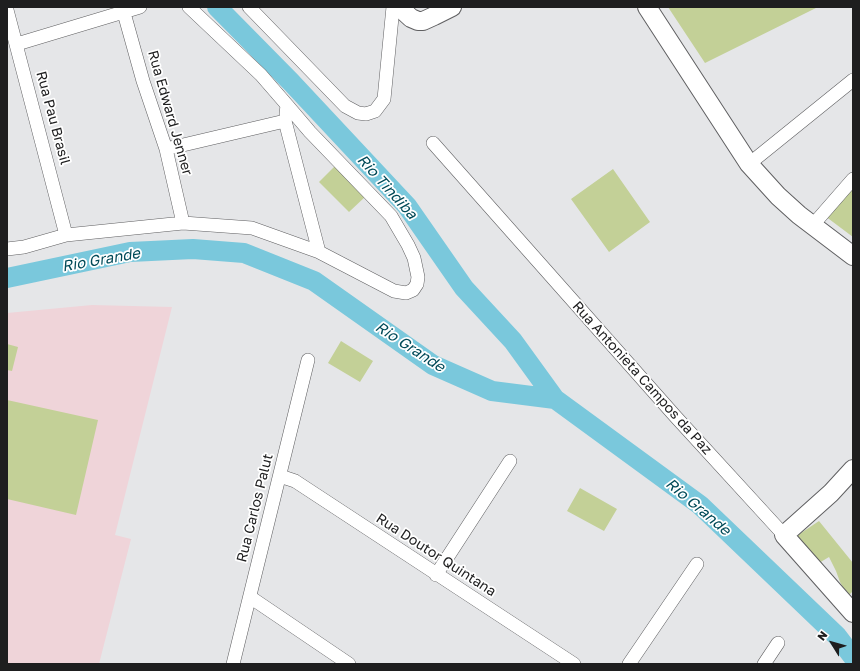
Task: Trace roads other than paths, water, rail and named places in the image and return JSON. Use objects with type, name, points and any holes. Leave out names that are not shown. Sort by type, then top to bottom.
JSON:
[{"type":"street","points":[[17,44],[140,7]]},
{"type":"street","points":[[7,249],[24,247],[66,235],[183,223],[252,228],[319,252],[394,291],[406,293],[413,290],[417,284],[418,277],[414,258],[391,216],[310,132],[261,75],[189,7]]},
{"type":"street","points":[[249,7],[345,106],[358,114],[366,114],[375,111],[384,99],[393,7]]},
{"type":"street","points":[[398,7],[411,18],[418,21],[423,21],[452,7]]},
{"type":"street","points":[[647,7],[749,164],[778,196],[812,226],[853,256]]},
{"type":"street","name":"Rua Pau Brasil","points":[[7,10],[66,235]]},
{"type":"street","name":"Rua Edward Jenner","points":[[124,13],[143,81],[166,149],[183,223]]},
{"type":"street","points":[[749,164],[853,80]]},
{"type":"street","points":[[287,105],[285,121],[319,252]]},
{"type":"street","points":[[166,149],[285,121]]},
{"type":"street","name":"Rua Antonieta Campos da Paz","points":[[433,143],[675,416],[853,613]]},
{"type":"street","points":[[812,226],[853,179]]},
{"type":"street","name":"Rua Carlos Palut","points":[[233,664],[308,360]]},
{"type":"street","points":[[436,575],[510,461]]},
{"type":"street","points":[[784,535],[831,493],[853,469]]},
{"type":"street","name":"Rua Doutor Quintana","points":[[280,476],[295,481],[436,575],[574,664]]},
{"type":"street","points":[[629,664],[698,564]]},
{"type":"street","points":[[250,597],[349,664]]},
{"type":"street","points":[[764,664],[778,642]]},
{"type":"waterway","name":"Rio Tindiba","points":[[217,7],[291,82],[407,206],[464,288],[513,341],[555,399]]},
{"type":"waterway","name":"Rio Grande","points":[[7,278],[130,252],[193,249],[244,253],[314,281],[433,365],[492,391],[555,399],[700,505],[837,636],[853,657]]}]
